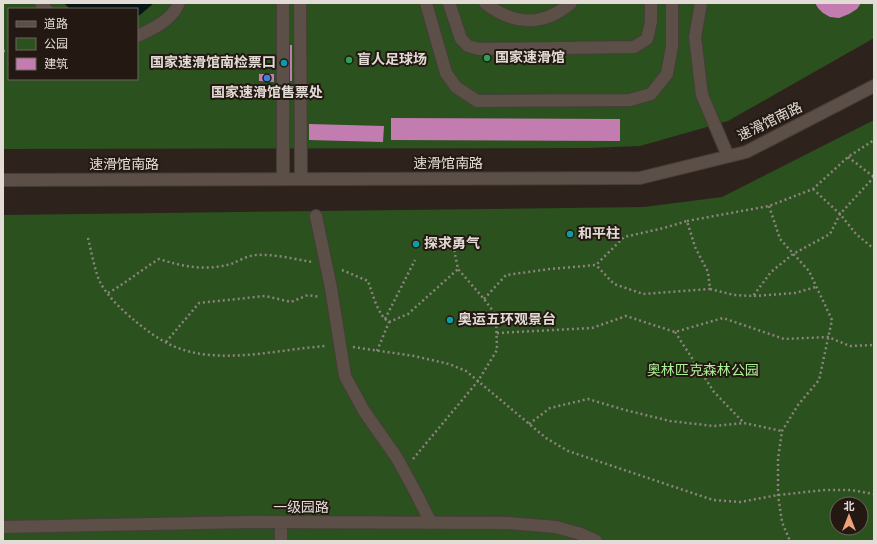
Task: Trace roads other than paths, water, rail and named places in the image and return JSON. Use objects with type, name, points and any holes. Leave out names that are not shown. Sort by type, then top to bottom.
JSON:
[{"type":"street","points":[[138,36],[156,27],[176,10],[179,3]]},
{"type":"street","points":[[283,3],[283,179]]},
{"type":"street","points":[[300,3],[301,179]]},
{"type":"street","points":[[426,3],[446,73],[456,87],[477,101],[630,100],[651,94],[666,74],[672,46],[672,3]]},
{"type":"street","points":[[485,3],[495,11],[505,16],[528,21],[551,16],[561,11],[570,3]]},
{"type":"street","points":[[450,5],[461,39],[468,46],[479,49],[634,47],[647,39],[651,22],[651,3]]},
{"type":"street","points":[[701,3],[695,37],[702,95],[728,156]]},
{"type":"street","name":"速滑馆南路","points":[[3,180],[640,178],[746,152],[874,86]]},
{"type":"street","points":[[316,216],[333,300],[346,376],[364,411],[404,470],[430,523]]},
{"type":"street","points":[[281,523],[281,541]]},
{"type":"street","name":"一级园路","points":[[3,527],[281,523],[508,524],[556,527],[581,534],[596,541]]},
{"type":"place","name":"国家速滑馆","points":[[487,58]]},
{"type":"place","name":"盲人足球场","points":[[349,60]]},
{"type":"place","name":"国家速滑馆南检票口","points":[[284,63]]},
{"type":"place","name":"国家速滑馆售票处","points":[[267,78]]},
{"type":"place","name":"和平柱","points":[[570,234]]},
{"type":"place","name":"探求勇气","points":[[416,244]]},
{"type":"place","name":"奥运五环观景台","points":[[450,320]]},
{"type":"park label","name":"奥林匹克森林公园","points":[[703,371]]}]
